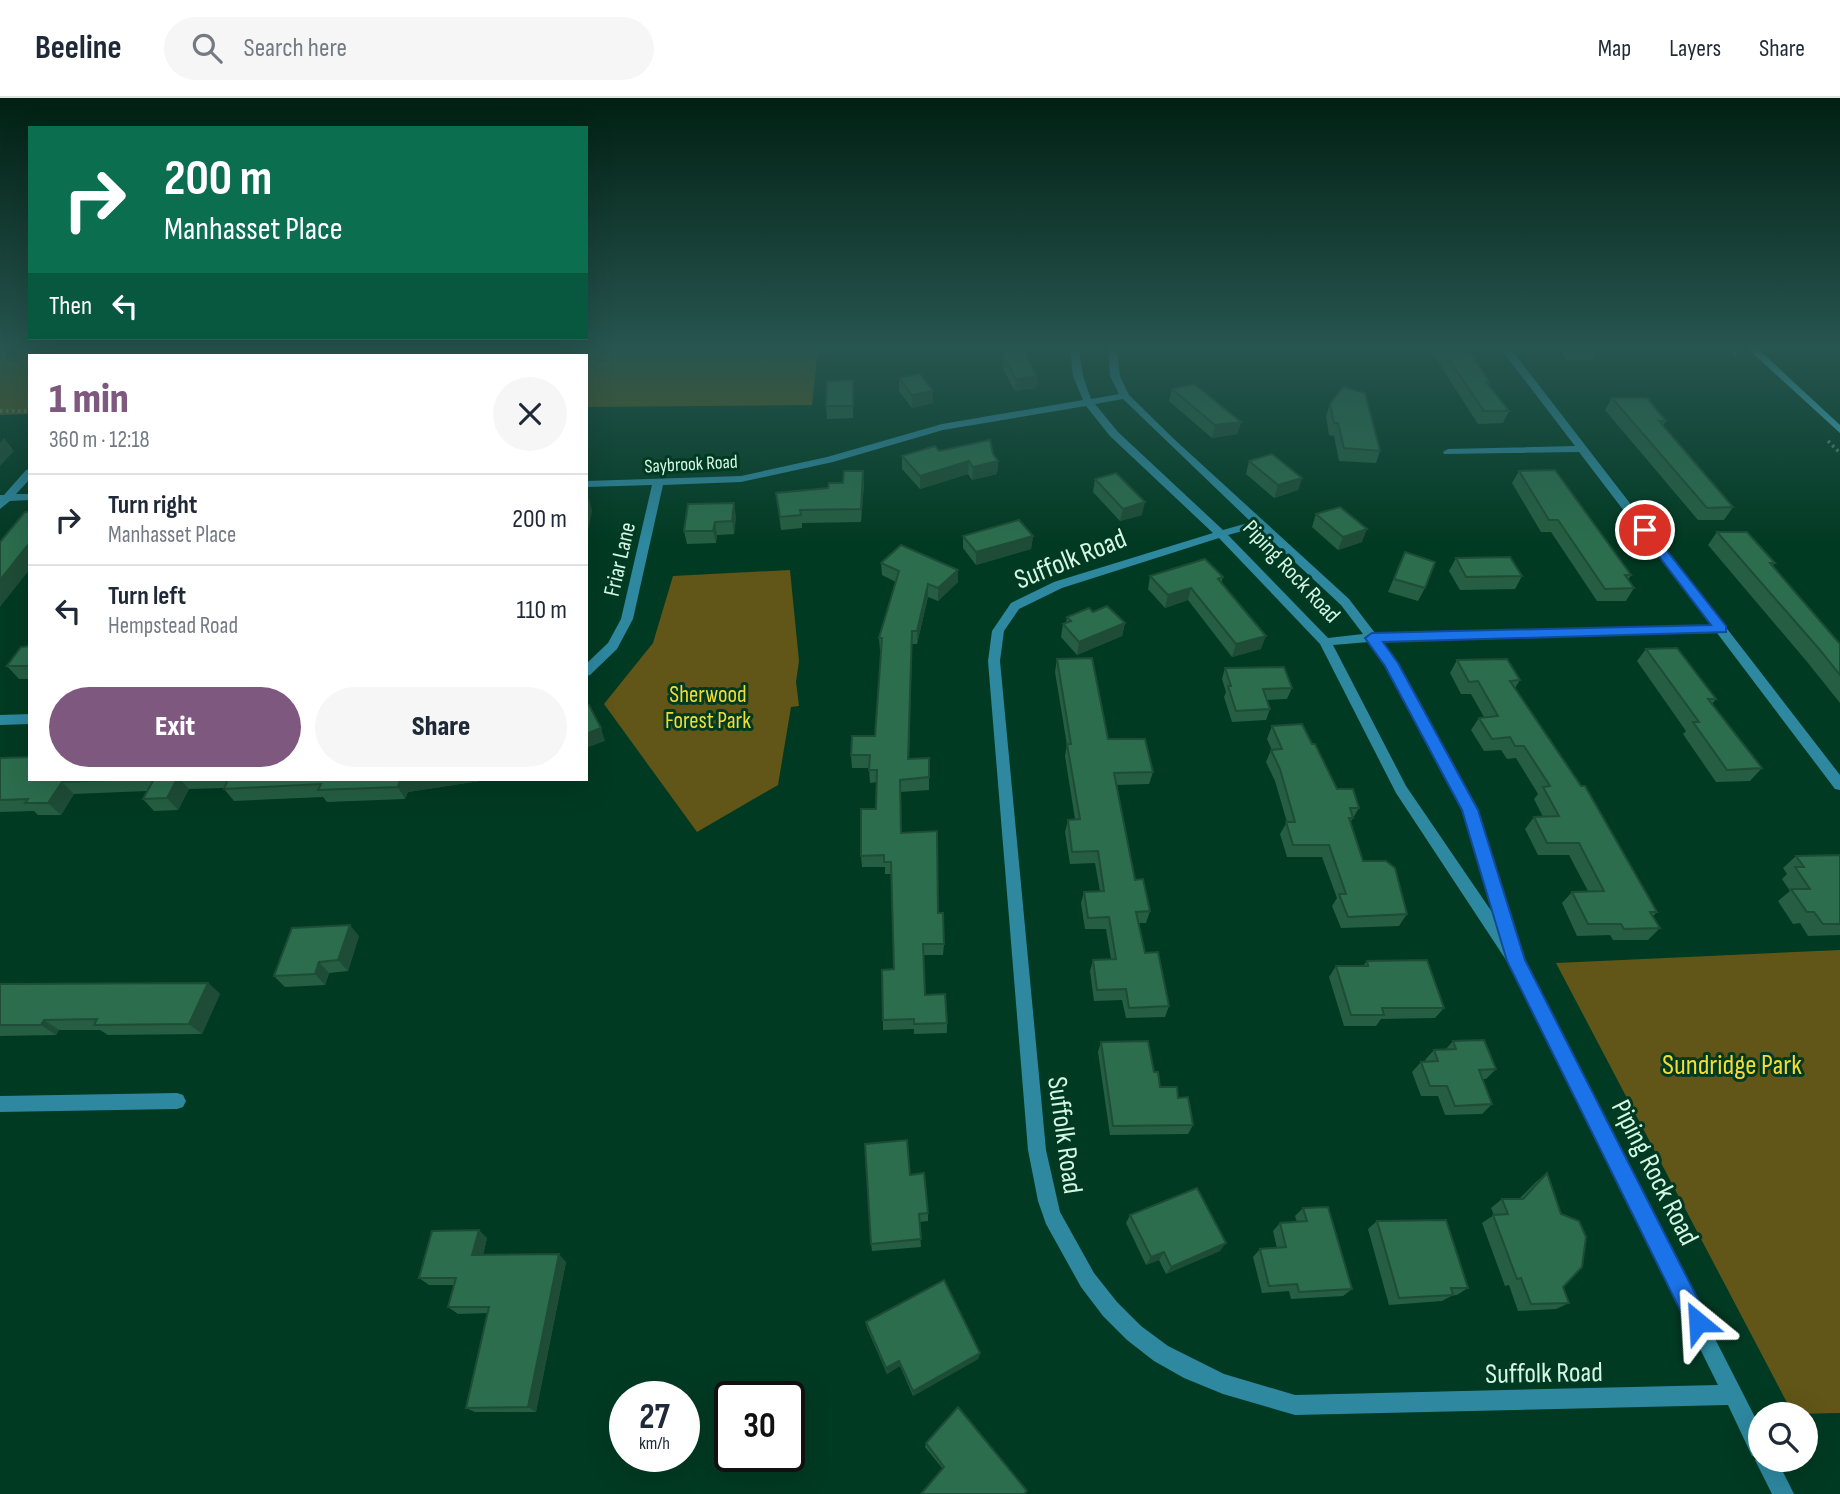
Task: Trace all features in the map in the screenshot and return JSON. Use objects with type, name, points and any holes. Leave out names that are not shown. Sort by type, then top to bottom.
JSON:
[{"type":"street","name":"Saybrook Road","points":[[588,484],[741,479],[829,460],[942,427],[1026,413]]},
{"type":"street","name":"Piping Rock Road","points":[[1096,413],[1114,434],[1221,534],[1325,642],[1401,789],[1516,961],[1748,1424]]},
{"type":"street","name":"Piping Rock Road","points":[[1142,413],[1345,602],[1391,663],[1470,810],[1516,961]]},
{"type":"street","points":[[1555,413],[1840,785]]},
{"type":"street","points":[[1822,413],[1840,430]]},
{"type":"street","points":[[1448,452],[1583,449]]},
{"type":"street","points":[[2,501],[28,474]]},
{"type":"street","name":"Friar Lane","points":[[588,670],[613,646],[627,619],[658,482]]},
{"type":"street","points":[[2,501],[28,497]]},
{"type":"street","name":"Suffolk Road","points":[[1260,523],[1058,585],[1015,606],[999,631],[994,661],[1037,1150],[1049,1210],[1084,1280],[1138,1339],[1196,1375],[1245,1394],[1295,1405],[1734,1395]]},
{"type":"street","points":[[1325,642],[1372,638],[1721,629]]},
{"type":"street","points":[[0,720],[28,719]]},
{"type":"street","points":[[0,1104],[177,1101]]},
{"type":"street","points":[[1772,1472],[1783,1494]]},
{"type":"green space","points":[[0,413],[28,413],[28,414]]},
{"type":"green space","name":"Sherwood Forest Park","points":[[790,570],[799,661],[796,682],[799,706],[791,707],[778,785],[697,832],[604,704],[653,643],[673,576]]},
{"type":"green space","name":"Sundridge Park","points":[[1840,950],[1840,1413],[1818,1413],[1818,1402],[1787,1402],[1556,963]]},
{"type":"building","points":[[1201,413],[1230,413],[1241,422],[1215,425]]},
{"type":"building","points":[[1332,413],[1370,413],[1380,451],[1344,448],[1338,423],[1334,423]]},
{"type":"building","points":[[1625,413],[1660,413],[1666,421],[1659,421],[1733,507],[1707,508]]},
{"type":"building","points":[[990,440],[993,454],[998,461],[973,467],[969,461],[920,476],[902,456],[935,446],[939,451]]},
{"type":"building","points":[[1272,454],[1302,478],[1278,485],[1249,461]]},
{"type":"building","points":[[1555,470],[1631,575],[1625,575],[1634,588],[1605,589],[1558,520],[1549,520],[1519,471]]},
{"type":"building","points":[[844,471],[863,471],[861,509],[800,510],[801,515],[780,517],[776,493],[828,488],[829,483],[843,483]]},
{"type":"building","points":[[1116,473],[1145,502],[1123,509],[1095,479]]},
{"type":"building","points":[[734,503],[732,521],[715,522],[713,531],[684,531],[688,504]]},
{"type":"building","points":[[1340,507],[1367,529],[1343,537],[1316,514]]},
{"type":"building","points":[[25,512],[28,512],[28,545],[0,580],[0,542]]},
{"type":"building","points":[[1019,520],[1033,536],[976,552],[963,536]]},
{"type":"building","points":[[1717,532],[1747,532],[1775,563],[1770,563],[1840,644],[1840,675],[1820,650]]},
{"type":"building","points":[[901,545],[958,570],[938,588],[928,584],[917,631],[912,631],[908,759],[929,758],[929,777],[900,780],[901,833],[937,831],[938,913],[943,913],[944,944],[923,944],[925,995],[945,994],[947,1023],[914,1024],[914,1019],[883,1020],[882,970],[894,969],[891,862],[884,862],[884,855],[861,856],[861,809],[876,809],[877,770],[869,770],[870,755],[851,755],[852,736],[875,736],[882,638],[879,638],[899,571],[881,563]]},
{"type":"building","points":[[1405,552],[1435,562],[1425,588],[1394,579]]},
{"type":"building","points":[[1510,557],[1522,576],[1466,577],[1456,558]]},
{"type":"building","points":[[1205,559],[1223,577],[1218,579],[1266,636],[1236,644],[1191,588],[1168,595],[1150,576]]},
{"type":"building","points":[[1107,606],[1125,623],[1079,642],[1063,624],[1071,621],[1067,617],[1089,608],[1093,612]]},
{"type":"building","points":[[28,646],[28,666],[7,666],[21,647]]},
{"type":"building","points":[[1677,648],[1716,699],[1708,699],[1762,768],[1727,770],[1693,722],[1699,722],[1646,649]]},
{"type":"building","points":[[1092,658],[1108,739],[1145,739],[1153,772],[1114,773],[1135,880],[1143,879],[1150,911],[1136,912],[1145,953],[1158,952],[1169,1006],[1129,1008],[1126,989],[1097,990],[1093,960],[1116,959],[1109,917],[1088,918],[1084,892],[1104,891],[1098,851],[1072,852],[1068,820],[1080,819],[1067,744],[1071,744],[1057,659]]},
{"type":"building","points":[[1507,659],[1520,680],[1510,681],[1581,786],[1585,786],[1657,912],[1650,912],[1660,928],[1624,929],[1621,924],[1588,924],[1572,892],[1604,891],[1579,843],[1547,843],[1534,817],[1559,816],[1543,787],[1550,786],[1524,746],[1515,746],[1510,737],[1492,739],[1479,718],[1498,716],[1478,681],[1469,682],[1457,660]]},
{"type":"building","points":[[1284,667],[1292,688],[1263,689],[1270,709],[1236,711],[1225,668]]},
{"type":"building","points":[[588,705],[601,728],[588,733]]},
{"type":"building","points":[[1302,724],[1337,789],[1353,789],[1359,808],[1350,808],[1353,818],[1349,818],[1363,861],[1386,861],[1395,868],[1407,914],[1348,917],[1339,894],[1346,894],[1329,845],[1293,845],[1286,822],[1295,822],[1280,769],[1271,750],[1282,749],[1272,726]]},
{"type":"building","points":[[28,757],[28,781],[88,781],[62,782],[48,803],[25,803],[28,799],[0,800],[0,758]]},
{"type":"building","points":[[153,781],[176,781],[167,798],[143,799]]},
{"type":"building","points":[[227,781],[400,781],[398,787],[318,790],[321,784],[224,789]]},
{"type":"building","points":[[1840,855],[1840,924],[1823,924],[1814,912],[1807,912],[1791,889],[1810,889],[1795,867],[1804,867],[1796,856]]},
{"type":"building","points":[[350,925],[338,960],[319,962],[315,974],[274,976],[292,928]]},
{"type":"building","points":[[1427,960],[1444,1008],[1382,1008],[1384,1015],[1351,1015],[1336,966],[1368,966],[1367,961]]},
{"type":"building","points":[[208,983],[189,1024],[94,1025],[97,1019],[44,1020],[41,1025],[0,1025],[0,984]]},
{"type":"building","points":[[1484,1040],[1496,1069],[1479,1070],[1492,1104],[1455,1106],[1447,1086],[1430,1086],[1421,1062],[1438,1061],[1434,1050],[1456,1049],[1453,1041]]},
{"type":"building","points":[[1148,1041],[1160,1087],[1177,1087],[1178,1098],[1188,1097],[1193,1125],[1113,1126],[1101,1042]]},
{"type":"building","points":[[907,1140],[910,1175],[924,1173],[928,1213],[919,1214],[921,1239],[871,1244],[865,1144]]},
{"type":"building","points":[[1547,1173],[1561,1214],[1579,1221],[1586,1237],[1582,1267],[1563,1287],[1569,1303],[1531,1304],[1521,1278],[1517,1279],[1493,1215],[1508,1214],[1502,1199],[1523,1199]]},
{"type":"building","points":[[1197,1188],[1226,1243],[1171,1267],[1164,1252],[1151,1257],[1130,1215]]},
{"type":"building","points":[[1328,1207],[1352,1289],[1299,1292],[1297,1284],[1269,1286],[1260,1249],[1286,1247],[1280,1223],[1307,1221],[1303,1208]]},
{"type":"building","points":[[1446,1220],[1468,1288],[1451,1288],[1453,1295],[1399,1298],[1377,1221]]},
{"type":"building","points":[[479,1230],[472,1255],[559,1254],[528,1407],[466,1408],[489,1307],[448,1307],[456,1278],[419,1278],[432,1231]]},
{"type":"building","points":[[944,1280],[980,1353],[913,1391],[899,1361],[886,1368],[866,1322]]},
{"type":"building","points":[[958,1407],[1027,1491],[1024,1494],[921,1494],[944,1467],[926,1443]]},
{"type":"route","points":[[1645,530],[1721,629],[1372,638],[1391,663],[1470,810],[1516,961],[1698,1322]]}]
